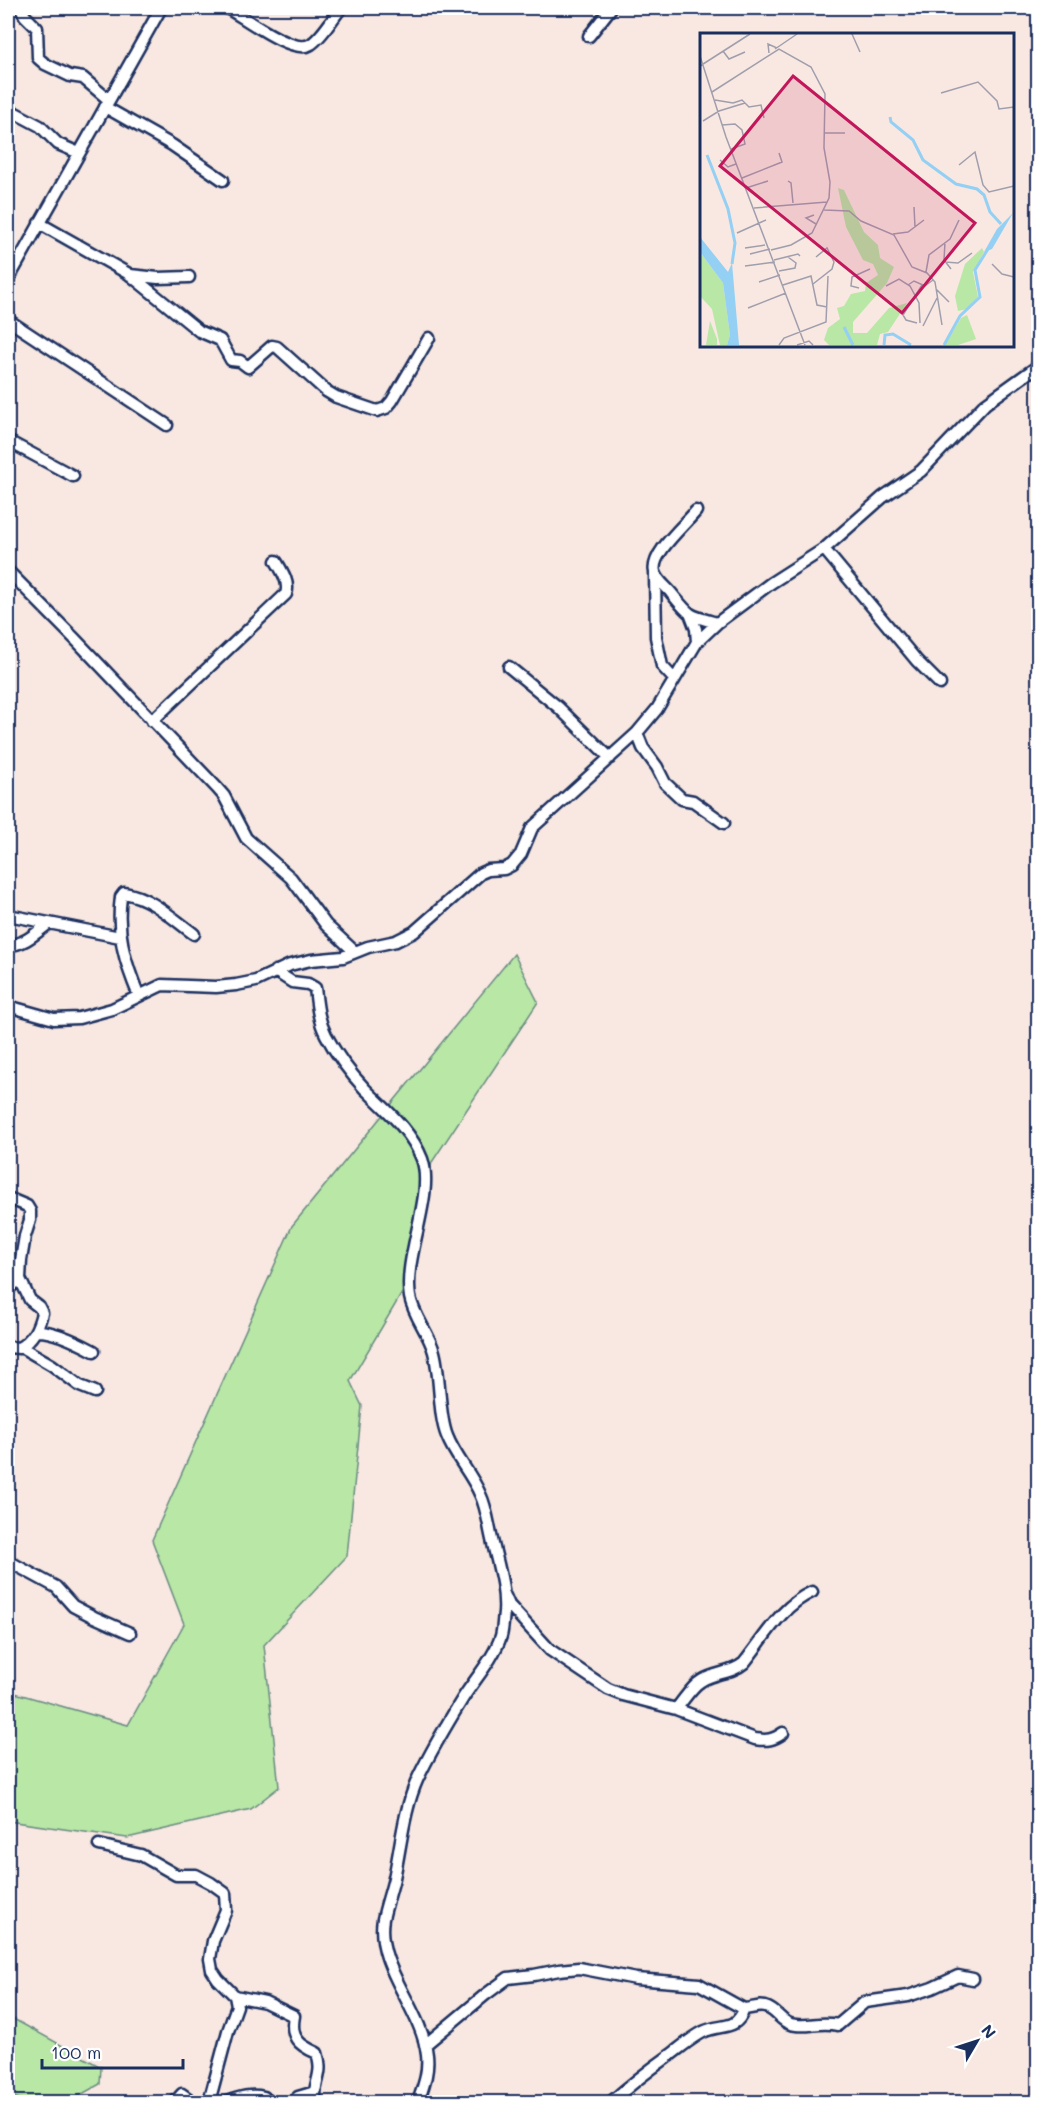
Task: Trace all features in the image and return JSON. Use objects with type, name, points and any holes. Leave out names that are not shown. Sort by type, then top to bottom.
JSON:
[{"type":"street","points":[[21,8],[25,16],[37,28],[38,58],[70,76],[83,78],[107,104],[223,180]]},
{"type":"street","points":[[8,280],[160,8]]},
{"type":"street","points":[[227,8],[300,48],[310,45],[340,8]]},
{"type":"street","points":[[589,36],[610,8]]},
{"type":"street","points":[[8,109],[40,126],[58,144],[79,153]]},
{"type":"street","points":[[39,223],[129,274],[199,331],[220,340],[231,360],[240,361],[248,367],[272,346],[278,346],[326,391],[336,397],[377,411],[386,408],[392,401],[429,338]]},
{"type":"street","points":[[129,274],[158,278],[189,277]]},
{"type":"street","points":[[8,320],[167,425]]},
{"type":"street","points":[[8,1006],[54,1019],[79,1018],[112,1009],[162,985],[216,987],[256,981],[290,964],[311,960],[338,959],[406,936],[426,923],[481,873],[504,869],[512,865],[521,854],[532,828],[637,733],[657,710],[697,642],[717,623],[771,582],[824,549],[883,497],[921,471],[985,404],[1038,366]]},
{"type":"street","points":[[8,441],[73,476]]},
{"type":"street","points":[[674,679],[662,666],[656,637],[655,562],[659,553],[696,512]]},
{"type":"street","points":[[824,549],[917,661],[940,684]]},
{"type":"street","points":[[152,721],[288,592],[287,582],[276,561]]},
{"type":"street","points":[[8,571],[224,796],[242,833],[251,844],[291,878],[326,925],[356,952]]},
{"type":"street","points":[[655,574],[682,609],[691,616],[717,623]]},
{"type":"street","points":[[691,616],[696,629],[697,642]]},
{"type":"street","points":[[509,667],[558,707],[610,758]]},
{"type":"street","points":[[637,733],[643,748],[665,783],[682,799],[693,801],[724,823]]},
{"type":"street","points":[[139,996],[123,955],[120,937],[119,906],[124,893],[155,904],[194,934]]},
{"type":"street","points":[[8,915],[120,937]]},
{"type":"street","points":[[8,945],[28,939],[48,924]]},
{"type":"street","points":[[275,971],[292,982],[308,984],[315,988],[316,1007],[324,1032],[335,1052],[363,1086],[402,1126],[422,1159],[425,1184],[409,1287],[411,1301],[433,1349],[438,1368],[445,1432],[452,1449],[473,1479],[482,1497],[502,1587],[504,1608],[501,1635],[495,1649],[460,1703],[416,1782],[406,1814],[383,1919],[382,1936],[385,1952],[425,2045],[428,2070],[418,2103]]},
{"type":"street","points":[[8,1198],[27,1206],[30,1211],[20,1279],[30,1300],[39,1307],[42,1313],[38,1330],[21,1347]]},
{"type":"street","points":[[8,1289],[20,1279]]},
{"type":"street","points":[[38,1330],[80,1343],[94,1351]]},
{"type":"street","points":[[8,1347],[21,1347],[52,1365],[80,1386],[95,1392]]},
{"type":"street","points":[[8,1561],[56,1587],[73,1606],[130,1633]]},
{"type":"street","points":[[502,1587],[509,1605],[550,1650],[608,1689],[676,1709],[755,1739],[765,1741],[774,1739],[783,1733]]},
{"type":"street","points":[[676,1709],[697,1683],[737,1670],[785,1610],[801,1597],[812,1592]]},
{"type":"street","points":[[99,1845],[141,1855],[176,1875],[196,1875],[211,1882],[225,1893],[226,1910],[213,1941],[210,1959],[218,1979],[235,1996],[237,2006],[209,2103]]},
{"type":"street","points":[[425,2045],[508,1978],[534,1976],[559,1970],[579,1968],[636,1979],[699,1984],[744,2009],[768,2008],[786,2023],[796,2025],[821,2022],[838,2025],[865,2002],[908,1996],[958,1976],[973,1979]]},
{"type":"street","points":[[235,1996],[265,2002],[294,2016],[292,2029],[298,2042],[317,2053],[321,2062],[316,2097],[298,2097],[293,2103]]},
{"type":"street","points":[[611,2103],[634,2080],[686,2043],[705,2031],[736,2023],[744,2009]]},
{"type":"street","points":[[175,2103],[182,2094],[194,2103]]},
{"type":"street","points":[[227,2103],[240,2097],[255,2095],[264,2097],[266,2103]]},
{"type":"green space","points":[[514,954],[538,1002],[432,1162],[416,1232],[415,1271],[350,1381],[362,1406],[347,1556],[264,1645],[279,1787],[251,1809],[127,1838],[8,1821],[8,1691],[128,1725],[184,1624],[152,1540],[292,1226]]},
{"type":"green space","points":[[8,2016],[101,2067],[100,2084],[73,2099],[25,2101],[8,2095]]}]
